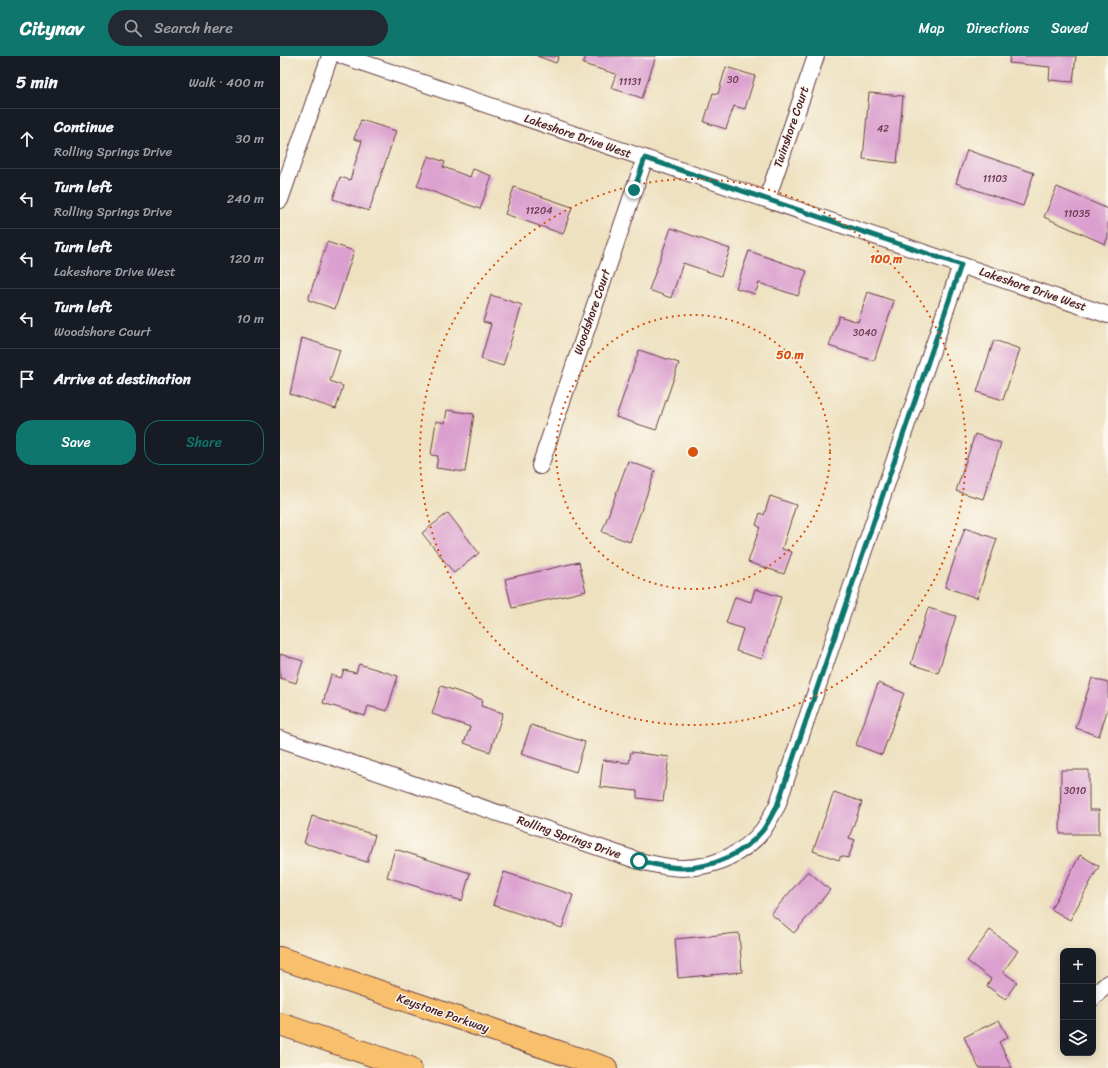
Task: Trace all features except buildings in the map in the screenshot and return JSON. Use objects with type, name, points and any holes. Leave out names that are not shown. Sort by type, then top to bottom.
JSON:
[{"type":"highway","name":"Keystone Parkway","points":[[280,958],[606,1068]]},
{"type":"highway","points":[[280,1024],[410,1068]]},
{"type":"street","points":[[280,200],[330,56]]},
{"type":"street","name":"Twinshore Court","points":[[767,199],[816,56]]},
{"type":"street","name":"Lakeshore Drive West","points":[[347,57],[1108,315]]},
{"type":"street","name":"Woodshore Court","points":[[540,466],[645,158]]},
{"type":"street","name":"Rolling Springs Drive","points":[[280,739],[639,861],[667,867],[682,868],[701,866],[720,862],[747,847],[763,830],[777,806],[961,265]]},
{"type":"street","points":[[1096,994],[1108,984]]},
{"type":"route","points":[[634,190],[645,158],[961,265],[777,806],[763,830],[747,847],[720,862],[682,868],[667,867],[639,861]]}]
